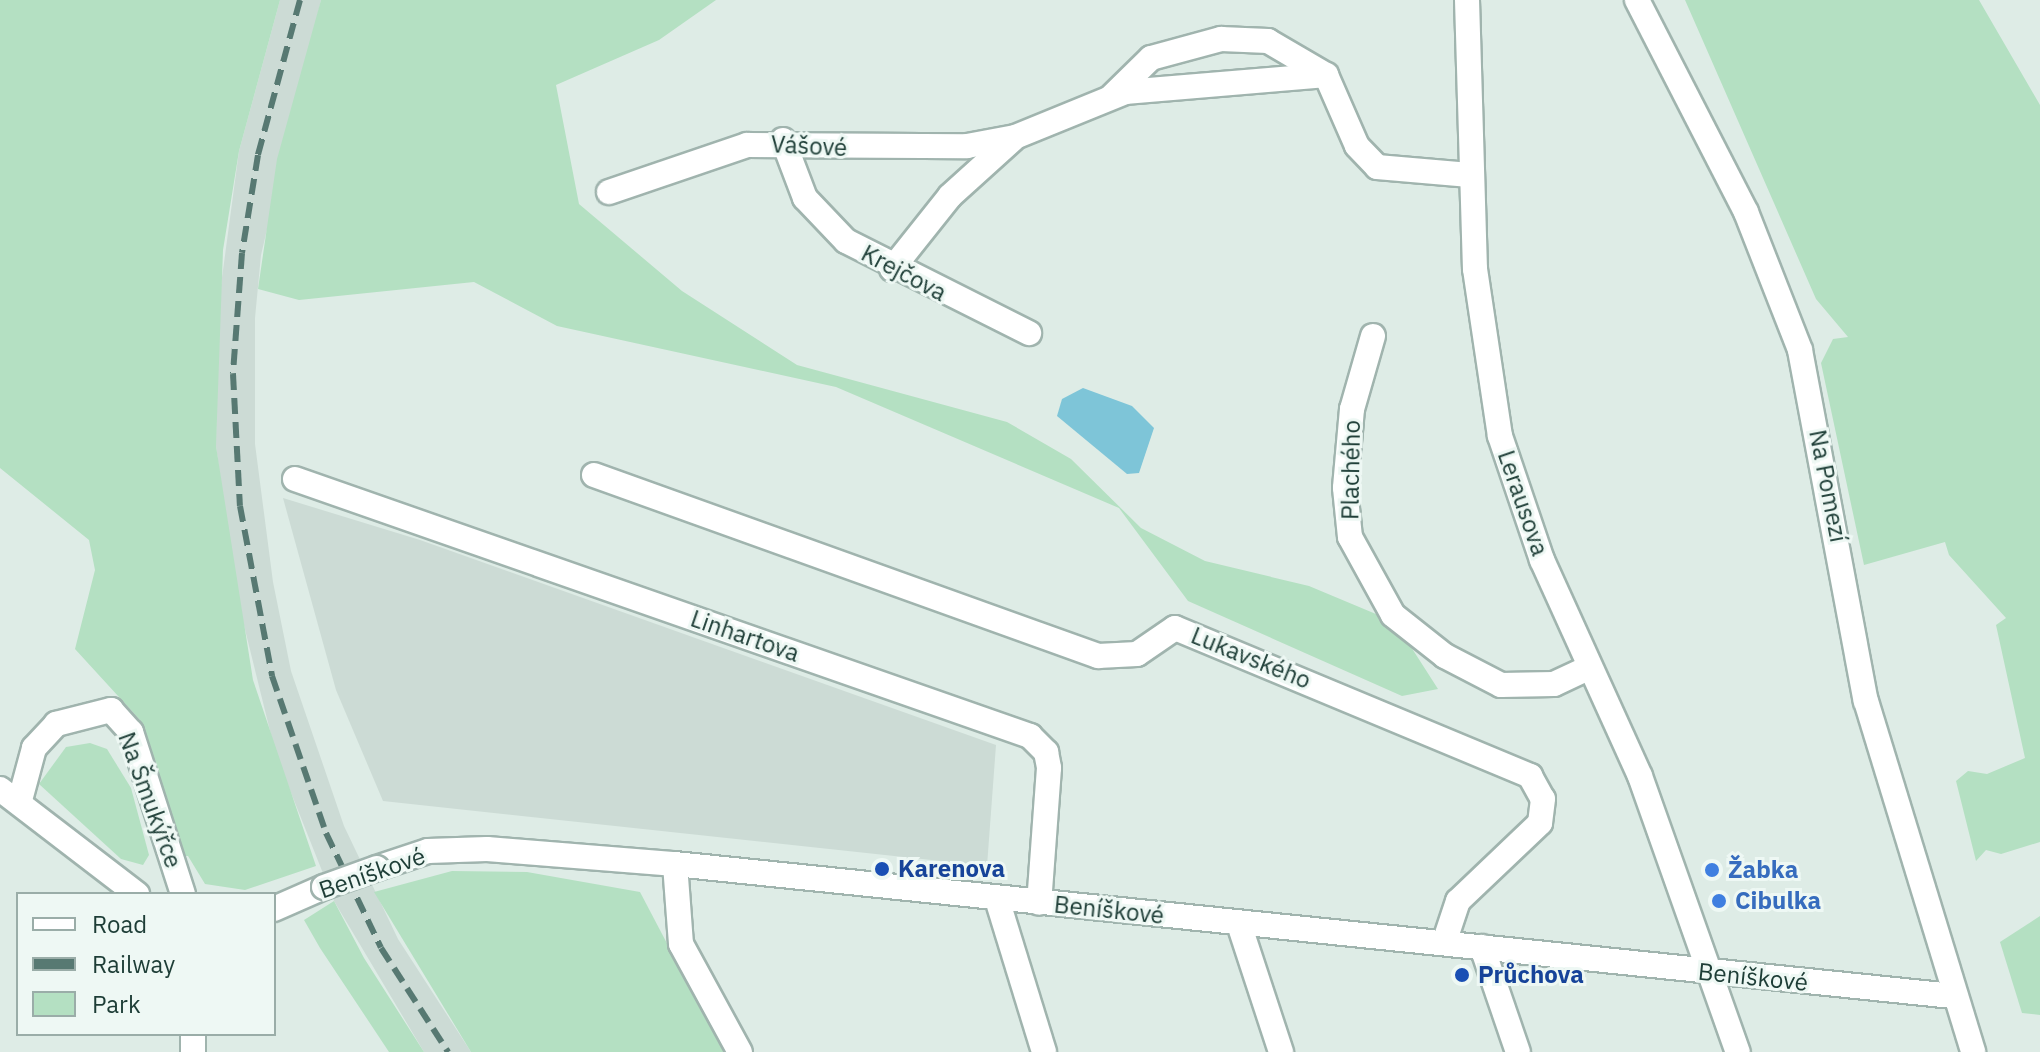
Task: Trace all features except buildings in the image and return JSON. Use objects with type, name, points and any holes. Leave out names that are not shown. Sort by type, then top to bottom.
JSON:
[{"type":"street","name":"Lerausova","points":[[1467,0],[1470,175],[1482,349],[1500,436],[1522,511],[1588,668],[1640,776],[1696,949],[1711,974],[1738,1052]]},
{"type":"street","name":"Na Pomezí","points":[[1637,0],[1646,29],[1746,212],[1800,350],[1866,701],[1953,996],[1973,1052]]},
{"type":"street","name":"Vášové","points":[[1111,97],[1151,58],[1221,39],[1268,41],[1326,75]]},
{"type":"street","points":[[1326,75],[1357,146],[1377,167],[1470,175]]},
{"type":"street","name":"Vášové","points":[[609,192],[722,152],[783,140],[905,150],[1015,137],[1111,97],[1326,75]]},
{"type":"street","name":"Vášové","points":[[892,269],[950,196],[1015,137]]},
{"type":"street","name":"Krejčova","points":[[783,140],[792,173],[825,223],[892,269],[1029,333]]},
{"type":"street","name":"Plachého","points":[[1373,336],[1352,409],[1345,488],[1350,537],[1385,603],[1445,656],[1501,685],[1554,684],[1588,668]]},
{"type":"street","name":"Lukavského","points":[[594,475],[1098,656],[1137,654],[1175,628],[1530,776],[1543,799],[1540,823],[1458,901],[1444,943]]},
{"type":"street","name":"Linhartova","points":[[295,479],[1030,736],[1046,752],[1049,768],[1039,903]]},
{"type":"street","name":"Na Šmukýřce","points":[[134,892],[10,795],[34,748],[56,724],[111,710],[131,732],[182,892]]},
{"type":"street","name":"Beníškové","points":[[276,908],[324,887],[428,851],[487,849],[675,864],[1482,947],[1711,974],[1953,996]]},
{"type":"street","points":[[675,864],[681,944],[740,1052]]},
{"type":"street","points":[[997,899],[1044,1052]]},
{"type":"street","points":[[1239,924],[1281,1052]]},
{"type":"street","points":[[1482,947],[1518,1052]]},
{"type":"shaded area","points":[[280,0],[321,0],[261,255],[255,318],[255,444],[273,582],[291,671],[344,826],[398,939],[471,1052],[424,1052],[334,901],[276,755],[235,589],[216,446],[217,315],[239,151]]},
{"type":"shaded area","points":[[283,498],[420,540],[996,745],[987,866],[383,801],[336,690]]},
{"type":"green space","points":[[0,0],[280,0],[239,151],[223,250],[216,446],[253,680],[316,866],[245,890],[205,884],[188,856],[179,856],[140,720],[75,649],[95,570],[89,540],[0,468]]},
{"type":"green space","points":[[321,0],[716,0],[659,40],[556,85],[579,204],[682,291],[797,365],[1007,422],[1071,459],[1141,528],[1205,561],[1309,586],[1395,622],[1438,689],[1402,696],[1188,601],[1119,508],[836,387],[557,326],[474,282],[299,300],[258,289],[277,159]]},
{"type":"green space","points":[[1685,0],[1979,0],[2040,105],[2040,842],[2001,854],[1986,850],[1976,861],[1956,781],[1968,771],[1987,774],[2025,758],[1996,625],[2006,618],[1949,555],[1945,542],[1864,565],[1821,363],[1833,339],[1848,337],[1816,299]]},
{"type":"green space","points":[[90,743],[107,749],[131,788],[149,855],[143,865],[121,859],[39,784],[66,747]]},
{"type":"green space","points":[[452,871],[527,872],[640,892],[724,1052],[471,1052],[374,892]]},
{"type":"green space","points":[[334,901],[364,958],[424,1052],[389,1052],[320,948],[304,920]]},
{"type":"green space","points":[[2040,916],[2040,1015],[2022,1013],[2000,942]]},
{"type":"water","points":[[1083,388],[1132,406],[1154,428],[1139,473],[1127,474],[1057,416],[1062,399]]},
{"type":"railway","points":[[300,0],[258,155],[242,253],[233,374],[240,506],[272,676],[326,833],[381,948],[448,1052]]},
{"type":"place","name":"Karenova","points":[[882,869]]},
{"type":"place","name":"Žabka","points":[[1712,870]]},
{"type":"place","name":"Cibulka","points":[[1719,901]]},
{"type":"place","name":"Průchova","points":[[1462,975]]}]
